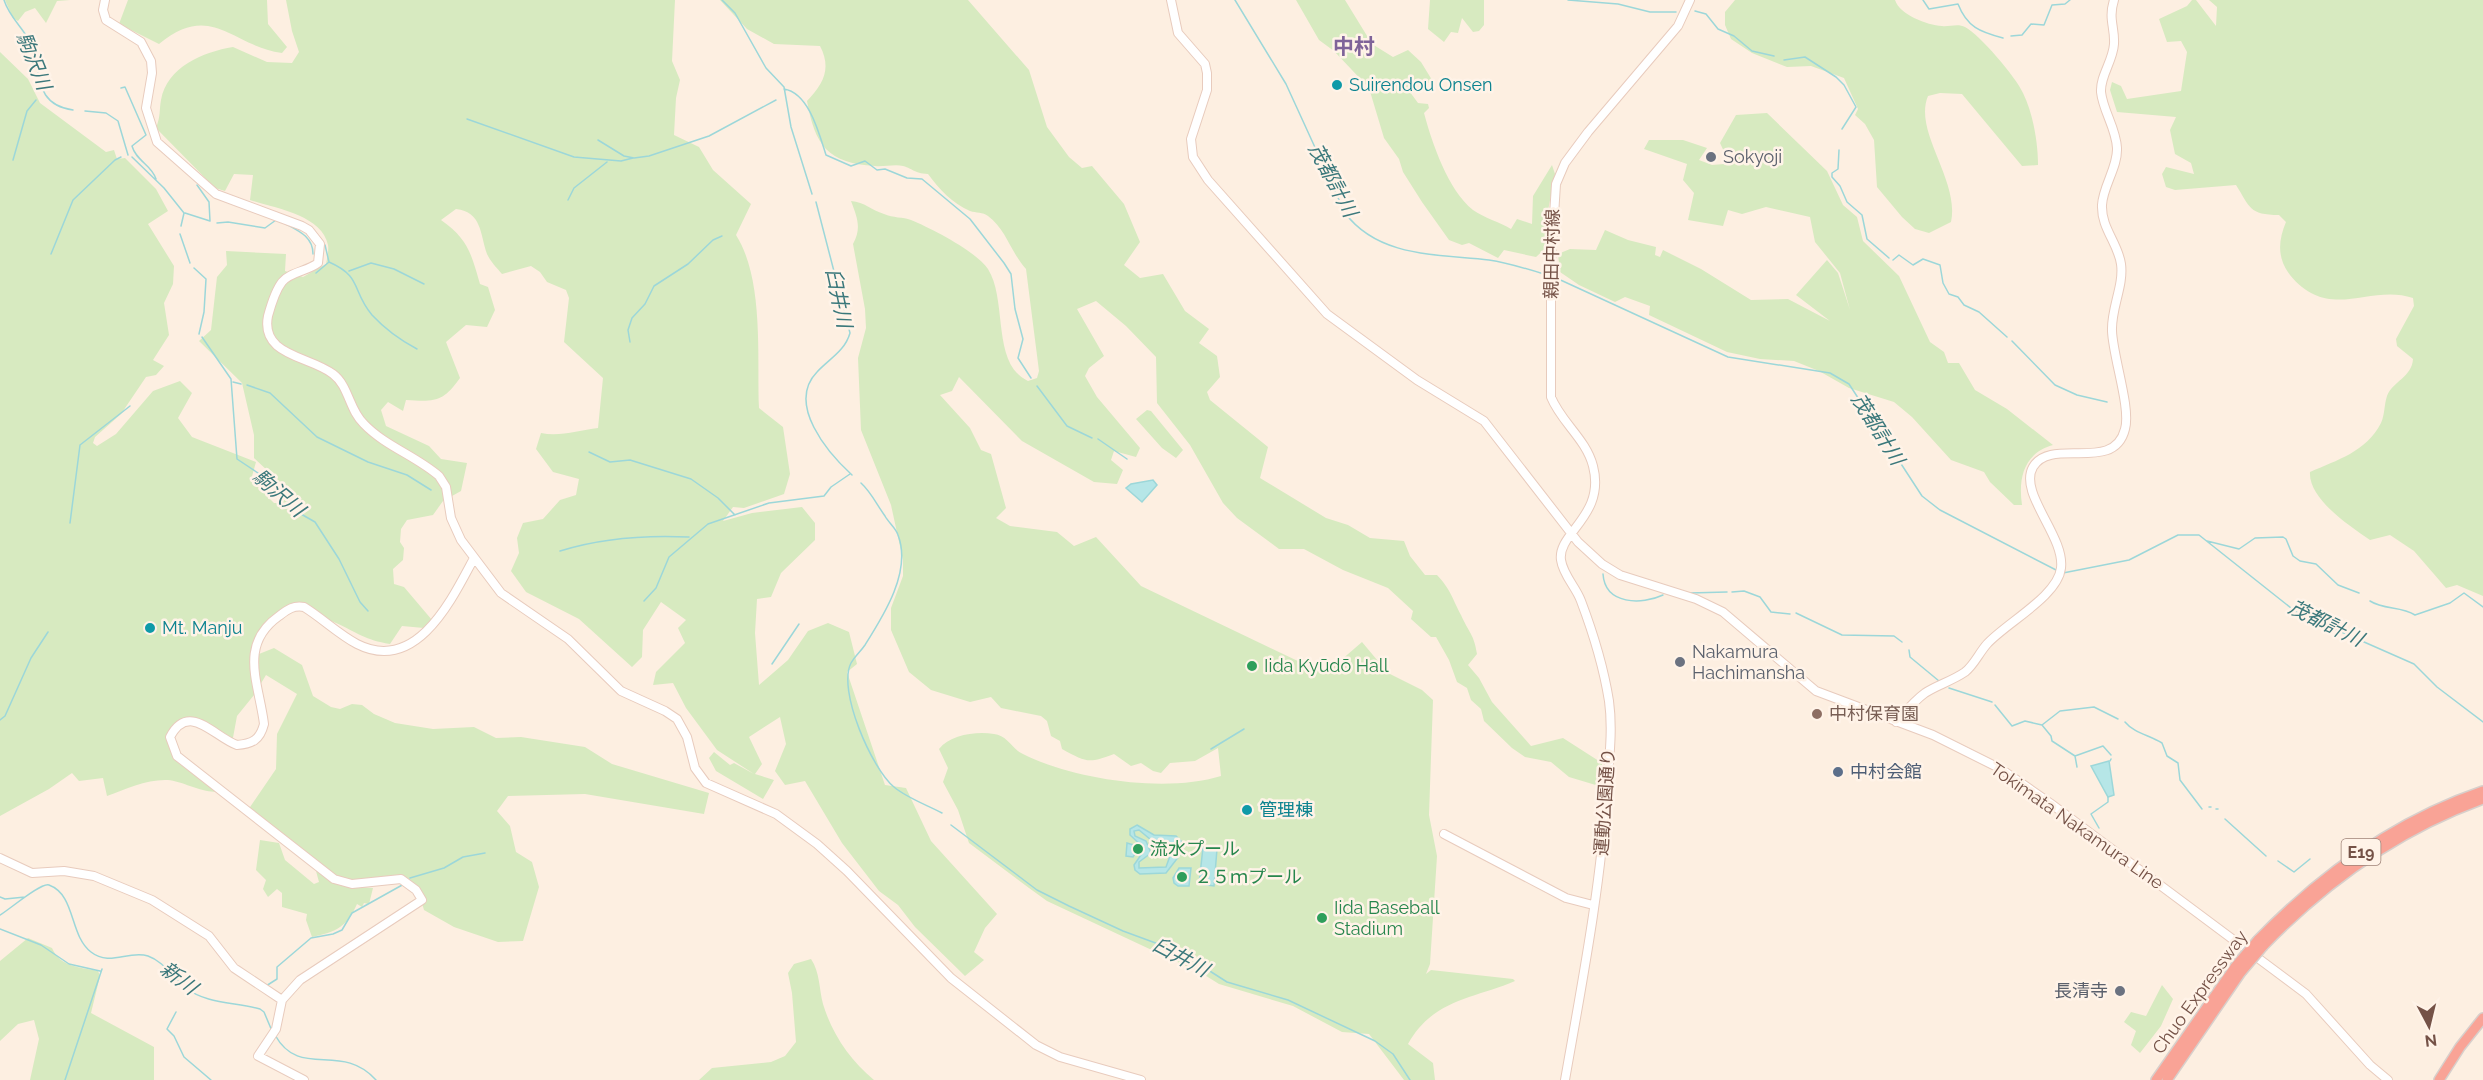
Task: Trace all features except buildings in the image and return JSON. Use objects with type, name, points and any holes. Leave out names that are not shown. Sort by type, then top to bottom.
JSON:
[{"type":"highway","name":"Chuo Expressway","points":[[2156,1080],[2238,970],[2313,887],[2376,842],[2436,809],[2483,791]]},
{"type":"highway","name":"Chuo Expressway","points":[[2260,943],[2318,893],[2362,860],[2414,829],[2483,799]]},
{"type":"highway","name":"Chuo Expressway","points":[[2167,1080],[2238,970]]},
{"type":"highway","points":[[2439,1080],[2460,1047],[2483,1018]]},
{"type":"street","points":[[105,0],[103,10],[106,20],[141,42],[151,61],[152,73],[146,108],[157,142],[216,194],[302,226],[309,230],[320,244],[318,263],[310,270],[283,280],[278,288],[267,323],[273,343],[281,350],[332,373],[341,381],[356,416],[366,427],[439,476],[446,487],[453,524],[473,560],[501,593],[568,639],[621,691],[665,711],[676,719],[687,737],[695,768],[706,783],[776,814],[817,844],[848,871],[911,939],[971,995],[1048,1052],[1141,1080]]},
{"type":"street","name":"Tokimata Nakamura Line","points":[[1171,0],[1178,33],[1205,64],[1207,73],[1207,90],[1191,139],[1193,157],[1208,180],[1327,314],[1417,380],[1484,421],[1591,556],[1620,575],[1696,599],[1724,612],[1816,691],[1967,751],[2001,769],[2306,994],[2370,1065],[2388,1080]]},
{"type":"street","name":"親田中村線","points":[[1572,534],[1588,512],[1596,482],[1593,465],[1586,449],[1559,414],[1551,397],[1553,196],[1560,171],[1588,132],[1678,26],[1690,0]]},
{"type":"street","points":[[1896,722],[1925,693],[1966,671],[1987,644],[2047,593],[2060,574],[2056,540],[2031,488],[2029,475],[2033,466],[2040,458],[2050,455],[2104,452],[2114,447],[2124,435],[2127,419],[2112,332],[2113,313],[2122,272],[2121,262],[2106,231],[2102,212],[2102,199],[2118,151],[2114,128],[2101,94],[2115,43],[2110,19],[2114,0]]},
{"type":"street","name":"運動公園通り","points":[[1565,1080],[1604,832],[1610,716],[1607,693],[1581,601],[1560,560],[1562,549],[1572,534]]},
{"type":"street","points":[[304,1080],[258,1056],[276,1029],[282,1000],[300,980],[422,900],[416,890],[401,879],[352,884],[333,879],[177,756],[170,737],[182,723],[192,721],[201,723],[237,745],[255,741],[262,734],[264,724],[253,657],[263,629],[290,608],[304,606],[358,645],[391,652],[401,649],[436,622],[473,560]]},
{"type":"street","points":[[1444,834],[1566,898],[1593,905]]},
{"type":"street","points":[[0,858],[32,873],[64,871],[94,876],[169,909],[209,936],[234,968],[282,1000]]},
{"type":"green space","points":[[5,0],[70,0],[57,1],[46,23],[35,8],[25,12],[18,21],[13,18]]},
{"type":"green space","points":[[128,0],[267,0],[268,24],[287,47],[282,53],[264,49],[208,26],[193,26],[177,32],[159,44],[119,24]]},
{"type":"green space","points":[[286,0],[675,0],[672,61],[680,80],[676,98],[674,135],[699,147],[713,170],[751,204],[736,235],[745,253],[755,295],[759,408],[783,427],[790,474],[784,494],[744,508],[733,507],[723,521],[752,513],[802,507],[815,523],[815,540],[781,573],[771,597],[757,599],[755,633],[759,685],[788,660],[808,631],[828,623],[849,632],[857,664],[847,672],[885,785],[906,788],[931,841],[997,914],[985,928],[974,952],[984,960],[965,976],[915,927],[898,905],[879,891],[842,843],[805,781],[785,785],[775,771],[786,744],[780,717],[749,737],[762,764],[755,774],[774,780],[763,799],[716,771],[709,758],[714,752],[730,765],[734,763],[754,774],[717,750],[686,708],[673,683],[653,685],[656,672],[685,643],[678,628],[686,620],[661,602],[643,630],[642,657],[632,667],[579,619],[526,592],[511,571],[519,553],[517,538],[523,523],[543,519],[560,500],[576,495],[579,479],[553,472],[536,449],[541,433],[562,434],[598,428],[603,378],[564,342],[569,298],[566,290],[547,282],[540,272],[531,266],[502,274],[487,254],[479,225],[475,219],[471,214],[456,209],[441,220],[463,240],[480,284],[488,287],[495,310],[487,327],[466,325],[446,342],[460,378],[448,392],[438,399],[406,400],[403,411],[388,402],[381,410],[386,426],[429,446],[441,459],[467,463],[461,491],[443,501],[433,515],[407,520],[401,529],[400,542],[404,548],[403,560],[393,569],[394,584],[404,587],[432,620],[424,628],[402,626],[390,644],[368,638],[296,605],[269,623],[254,656],[274,648],[302,665],[313,696],[331,707],[340,709],[352,704],[362,705],[374,714],[395,723],[433,729],[474,727],[496,738],[521,737],[585,747],[612,764],[709,793],[704,814],[585,794],[508,796],[497,811],[510,826],[516,852],[532,862],[539,887],[523,941],[498,942],[454,927],[424,910],[421,900],[408,882],[342,883],[246,813],[276,769],[277,734],[297,694],[266,675],[237,716],[232,743],[192,721],[174,729],[171,747],[219,791],[208,791],[174,781],[160,780],[137,785],[107,796],[103,778],[79,781],[72,773],[49,789],[0,816],[0,52],[28,79],[40,103],[106,152],[114,150],[117,159],[125,158],[156,189],[168,211],[148,224],[174,266],[173,284],[164,303],[169,335],[153,360],[164,366],[156,375],[146,377],[121,414],[95,437],[93,443],[97,446],[116,434],[153,391],[180,381],[192,393],[178,418],[192,437],[256,462],[251,480],[274,503],[279,503],[286,488],[254,458],[254,435],[242,383],[199,341],[211,330],[217,277],[227,265],[226,251],[286,254],[285,271],[303,277],[326,264],[328,245],[317,226],[307,220],[296,214],[250,200],[253,175],[234,174],[225,191],[215,188],[156,128],[161,100],[171,78],[188,63],[199,57],[233,47],[267,62],[292,63],[299,52]]},
{"type":"green space","points":[[720,0],[968,0],[1029,70],[1047,127],[1069,157],[1082,168],[1092,166],[1124,204],[1140,242],[1124,265],[1140,278],[1163,274],[1185,311],[1209,329],[1199,343],[1217,356],[1220,377],[1207,392],[1210,400],[1268,447],[1260,478],[1326,518],[1348,525],[1370,538],[1404,541],[1410,556],[1425,575],[1437,575],[1442,580],[1476,647],[1477,654],[1468,665],[1479,678],[1492,702],[1531,746],[1563,738],[1602,763],[1602,780],[1599,786],[1569,777],[1551,762],[1525,757],[1512,748],[1484,721],[1481,709],[1471,700],[1467,688],[1457,682],[1449,660],[1436,637],[1431,637],[1411,619],[1413,611],[1388,588],[1343,570],[1304,549],[1279,549],[1237,518],[1223,503],[1190,445],[1157,403],[1156,357],[1126,326],[1096,301],[1077,309],[1104,356],[1089,368],[1085,376],[1097,397],[1140,448],[1136,457],[1114,451],[1111,460],[1123,470],[1117,484],[1094,482],[1022,441],[959,377],[952,391],[940,395],[970,428],[981,450],[991,454],[1006,508],[996,518],[1010,526],[1057,532],[1074,546],[1096,537],[1141,586],[1325,674],[1362,642],[1388,673],[1422,690],[1433,700],[1429,815],[1437,856],[1430,964],[1426,974],[1431,970],[1515,981],[1455,1002],[1429,1018],[1418,1029],[1408,1044],[1433,1063],[1435,1080],[1404,1080],[1369,1034],[1342,1032],[1293,1006],[1219,984],[1203,974],[1047,901],[969,843],[958,810],[943,782],[948,768],[939,749],[956,737],[979,733],[999,735],[1019,752],[1068,771],[1094,777],[1148,783],[1199,781],[1221,776],[1218,748],[1195,761],[1170,763],[1161,773],[1141,763],[1131,766],[1114,754],[1092,760],[1082,759],[1062,749],[1060,741],[1051,736],[1047,721],[1041,716],[1001,708],[991,697],[970,702],[931,690],[909,672],[891,630],[891,608],[903,576],[903,560],[891,505],[861,430],[858,358],[866,328],[865,309],[853,244],[858,222],[851,201],[887,215],[920,224],[953,241],[982,262],[994,282],[1004,347],[1009,361],[1016,373],[1028,381],[1037,378],[1039,371],[1026,269],[994,221],[982,213],[970,211],[957,204],[928,174],[919,173],[900,165],[878,166],[845,161],[826,149],[814,129],[807,101],[824,76],[824,54],[820,46],[774,44],[747,29]]},
{"type":"green space","points":[[1296,0],[1345,0],[1372,44],[1393,57],[1408,50],[1421,62],[1432,80],[1426,85],[1416,79],[1407,88],[1418,103],[1428,104],[1429,108],[1424,113],[1442,165],[1456,191],[1477,213],[1511,229],[1517,219],[1532,224],[1533,196],[1552,165],[1555,174],[1547,216],[1547,247],[1536,257],[1504,250],[1498,258],[1469,243],[1462,245],[1449,240],[1422,202],[1403,172],[1399,159],[1384,138],[1369,88],[1334,51],[1319,40]]},
{"type":"green space","points":[[1430,0],[1484,0],[1484,25],[1479,31],[1473,32],[1462,18],[1458,33],[1451,32],[1444,42],[1428,29]]},
{"type":"green space","points":[[1735,0],[1895,0],[1908,15],[1922,21],[1936,25],[1965,27],[1997,57],[2023,93],[2034,128],[2038,165],[2022,166],[1962,94],[1940,93],[1928,96],[1925,110],[1927,125],[1949,190],[1952,206],[1951,222],[1929,233],[1915,229],[1877,187],[1874,140],[1865,124],[1855,115],[1858,109],[1844,78],[1811,66],[1787,67],[1752,53],[1731,39],[1725,25],[1725,12]]},
{"type":"green space","points":[[2192,0],[2196,0],[2216,26],[2217,7],[2209,0],[2483,0],[2483,596],[2457,585],[2446,588],[2414,551],[2390,535],[2370,540],[2332,511],[2323,502],[2311,482],[2310,472],[2359,448],[2375,433],[2381,423],[2387,396],[2412,365],[2413,359],[2397,346],[2396,339],[2414,306],[2413,298],[2381,295],[2335,299],[2320,297],[2305,289],[2290,275],[2283,262],[2280,243],[2286,222],[2279,215],[2269,215],[2251,208],[2236,185],[2175,190],[2166,187],[2162,174],[2166,167],[2194,174],[2191,163],[2175,154],[2170,130],[2176,117],[2117,112],[2110,90],[2112,82],[2121,86],[2127,99],[2181,91],[2187,52],[2181,41],[2167,42],[2159,19],[2187,6]]},
{"type":"green space","points":[[1767,113],[1827,171],[1843,205],[1857,217],[1863,241],[1899,276],[1930,342],[1944,352],[1948,363],[1959,363],[1975,390],[2007,409],[2053,445],[2035,454],[2029,460],[2022,476],[2022,505],[2014,505],[1990,482],[1984,472],[1951,460],[1912,417],[1894,402],[1849,388],[1819,371],[1794,361],[1760,359],[1727,352],[1649,315],[1650,306],[1625,297],[1615,302],[1579,285],[1560,272],[1558,254],[1570,249],[1596,250],[1605,230],[1628,240],[1656,247],[1655,255],[1660,257],[1663,250],[1701,269],[1751,300],[1788,299],[1830,321],[1796,295],[1827,260],[1838,273],[1850,310],[1840,273],[1815,242],[1810,217],[1766,207],[1742,214],[1728,210],[1723,226],[1688,220],[1694,193],[1683,180],[1687,164],[1644,149],[1649,140],[1683,140],[1707,148],[1699,160],[1712,165],[1724,164],[1727,158],[1720,143],[1736,115]]},
{"type":"green space","points":[[1147,410],[1151,411],[1183,450],[1176,458],[1162,448],[1136,419]]},
{"type":"green space","points":[[260,840],[279,843],[285,860],[314,884],[319,882],[316,871],[342,886],[373,888],[369,904],[364,903],[362,907],[357,904],[349,918],[340,927],[312,937],[306,920],[307,914],[282,907],[282,893],[277,889],[268,897],[263,889],[266,880],[256,870]]},
{"type":"green space","points":[[28,938],[52,948],[65,963],[98,971],[100,976],[91,1013],[154,1047],[154,1080],[30,1080],[39,1039],[34,1020],[18,1024],[0,1041],[0,961]]},
{"type":"green space","points":[[811,959],[816,969],[823,1004],[831,1026],[857,1064],[874,1080],[699,1080],[712,1068],[771,1062],[785,1056],[796,1042],[788,973],[794,964]]},
{"type":"green space","points":[[2162,985],[2173,999],[2161,1026],[2140,1053],[2131,1045],[2136,1031],[2124,1022],[2131,1012],[2146,1016]]},
{"type":"water","points":[[1153,480],[1157,485],[1142,502],[1126,488],[1131,484]]},
{"type":"water","points":[[2109,761],[2114,795],[2108,797],[2091,766]]},
{"type":"water","name":"流水プール","points":[[1137,825],[1154,835],[1176,836],[1183,843],[1183,851],[1166,873],[1140,874],[1135,870],[1134,865],[1143,852],[1137,851],[1133,857],[1126,856],[1127,843],[1144,848],[1130,835],[1130,829]],"holes":[[[1139,830],[1150,839],[1176,845],[1176,852],[1170,856],[1166,867],[1139,868],[1139,862],[1151,853],[1146,841],[1135,836],[1134,831]]]},
{"type":"water","points":[[1203,847],[1217,849],[1214,886],[1199,884]]},
{"type":"water","name":"２５ｍプール","points":[[1179,868],[1191,868],[1189,886],[1178,886],[1174,883],[1173,878]]},
{"type":"waterway","name":"駒沢川","points":[[4,0],[29,40],[44,93],[50,101],[73,110]]},
{"type":"waterway","name":"臼井川","points":[[722,0],[735,13],[766,68],[784,87],[791,127],[812,194]]},
{"type":"waterway","name":"茂都計川","points":[[1235,0],[1286,84],[1345,213],[1359,228],[1392,246],[1411,251],[1496,261],[1547,275]]},
{"type":"waterway","points":[[1568,0],[1618,4],[1650,12],[1676,12]]},
{"type":"waterway","points":[[1923,0],[1929,9],[1958,4],[1966,18],[1975,27],[2003,38]]},
{"type":"waterway","points":[[2011,36],[2022,35],[2031,24],[2044,25],[2052,5],[2065,4],[2070,0]]},
{"type":"waterway","points":[[1695,11],[1706,14],[1718,29],[1734,36],[1752,51],[1774,56]]},
{"type":"waterway","points":[[1784,60],[1805,57],[1836,77],[1844,85],[1856,107],[1842,129]]},
{"type":"waterway","points":[[121,88],[125,87],[146,135],[132,146],[137,156],[151,170],[156,179]]},
{"type":"waterway","points":[[784,89],[800,98],[812,115],[826,155],[851,166],[865,161],[877,170],[885,169],[907,178],[922,179],[970,219],[1011,274],[1015,309],[1023,339],[1018,358],[1031,378]]},
{"type":"waterway","points":[[13,160],[27,111],[36,100]]},
{"type":"waterway","points":[[598,140],[624,156],[634,158],[649,156],[709,136],[776,100]]},
{"type":"waterway","name":"駒沢川","points":[[85,111],[106,113],[118,121],[128,155]]},
{"type":"waterway","points":[[467,119],[574,157],[621,161],[633,158]]},
{"type":"waterway","points":[[1839,150],[1838,169],[1832,173],[1832,177],[1840,186],[1847,202],[1862,215],[1867,239],[1889,258]]},
{"type":"waterway","points":[[51,254],[73,200],[121,157]]},
{"type":"waterway","name":"駒沢川","points":[[132,157],[164,188],[184,213],[181,226]]},
{"type":"waterway","points":[[568,200],[574,188],[607,162]]},
{"type":"waterway","points":[[185,213],[210,221],[209,202],[197,185]]},
{"type":"waterway","name":"臼井川","points":[[816,202],[850,333],[841,350],[817,372],[809,385],[806,398],[808,413],[822,441],[852,475]]},
{"type":"waterway","points":[[217,223],[228,222],[265,228],[276,220]]},
{"type":"waterway","points":[[286,224],[308,239],[313,254]]},
{"type":"waterway","name":"駒沢川","points":[[180,234],[190,263]]},
{"type":"waterway","points":[[630,342],[628,330],[632,318],[645,304],[654,286],[688,264],[713,240],[722,236]]},
{"type":"waterway","points":[[316,273],[329,262],[325,245]]},
{"type":"waterway","points":[[1893,260],[1899,255],[1913,265],[1923,259],[1940,265],[1943,283],[1949,294],[1958,297],[1964,305],[1979,312],[2007,337]]},
{"type":"waterway","points":[[329,262],[347,273],[352,279],[366,306],[377,320],[393,334],[417,349]]},
{"type":"waterway","points":[[349,271],[371,263],[394,269],[424,284]]},
{"type":"waterway","name":"駒沢川","points":[[194,268],[206,279],[204,312],[199,334]]},
{"type":"waterway","name":"茂都計川","points":[[1554,277],[1728,357],[1830,373],[1849,384],[1922,496],[1940,510],[2058,571]]},
{"type":"waterway","name":"駒沢川","points":[[202,337],[231,379],[237,459],[276,485],[294,510],[315,522],[339,559],[360,602],[368,611]]},
{"type":"waterway","points":[[2012,341],[2055,385],[2077,395],[2107,402]]},
{"type":"waterway","points":[[233,382],[241,384]]},
{"type":"waterway","points":[[247,385],[270,393],[317,437],[368,462],[407,475],[431,490]]},
{"type":"waterway","points":[[1037,386],[1067,426],[1092,438]]},
{"type":"waterway","points":[[70,523],[80,445],[130,406]]},
{"type":"waterway","points":[[1098,439],[1127,459]]},
{"type":"waterway","points":[[589,452],[610,462],[630,460],[691,479],[718,498],[735,515]]},
{"type":"waterway","points":[[644,601],[656,588],[669,557],[708,524],[769,503],[824,496],[831,487],[850,474]]},
{"type":"waterway","name":"臼井川","points":[[861,483],[897,532],[901,563],[899,578],[887,607],[865,645],[851,663],[848,675],[853,709],[867,747],[885,778],[905,795],[942,813]]},
{"type":"waterway","name":"茂都計川","points":[[2063,573],[2129,560],[2178,535],[2199,535],[2296,612],[2414,664],[2437,687],[2483,722]]},
{"type":"waterway","points":[[560,551],[624,538],[689,537]]},
{"type":"waterway","points":[[2207,541],[2239,549],[2255,538],[2283,537],[2293,556],[2300,561],[2316,564],[2338,585],[2359,593]]},
{"type":"waterway","points":[[1603,574],[1605,584],[1617,597],[1635,601],[1663,595]]},
{"type":"waterway","points":[[1732,592],[1744,591],[1760,597],[1771,612],[1790,614]]},
{"type":"waterway","points":[[1689,593],[1727,592]]},
{"type":"waterway","points":[[2370,601],[2415,615],[2450,603],[2464,593],[2483,607]]},
{"type":"waterway","points":[[1796,613],[1842,635],[1894,636],[1902,642]]},
{"type":"waterway","points":[[772,664],[799,624]]},
{"type":"waterway","points":[[0,720],[5,716],[31,658],[48,632]]},
{"type":"waterway","points":[[1909,650],[1910,657],[1939,681]]},
{"type":"waterway","points":[[1949,688],[1992,702]]},
{"type":"waterway","points":[[1995,705],[2012,726],[2025,721],[2042,725],[2060,711],[2094,707],[2118,719]]},
{"type":"waterway","points":[[2125,722],[2137,731],[2162,743],[2167,756],[2178,763],[2180,780],[2202,809]]},
{"type":"waterway","points":[[2042,725],[2051,736],[2052,741],[2075,756],[2103,746],[2111,755]]},
{"type":"waterway","points":[[1211,749],[1244,729]]},
{"type":"waterway","points":[[2075,756],[2077,767]]},
{"type":"waterway","points":[[2099,828],[2091,814],[2108,802],[2108,797]]},
{"type":"waterway","points":[[2225,819],[2266,856]]},
{"type":"waterway","name":"臼井川","points":[[951,825],[1037,890],[1123,931],[1180,952],[1227,982],[1288,1000],[1375,1041],[1393,1054],[1410,1080]]},
{"type":"waterway","points":[[410,878],[444,868],[463,857],[485,853]]},
{"type":"waterway","points":[[2278,861],[2294,872],[2310,859]]},
{"type":"waterway","points":[[266,986],[277,979],[277,967],[311,938],[342,930],[352,913],[404,884]]},
{"type":"waterway","name":"新川","points":[[0,915],[32,892],[49,885],[64,897],[79,936],[91,952],[105,958],[148,956],[164,966],[181,984],[194,993],[212,1000],[260,1009],[264,1012],[272,1031]]},
{"type":"waterway","points":[[0,897],[5,899],[25,897]]},
{"type":"waterway","points":[[0,929],[41,945],[69,964],[100,971]]},
{"type":"waterway","points":[[65,1080],[102,969]]},
{"type":"waterway","points":[[176,1012],[167,1029],[174,1036],[184,1057],[211,1080]]},
{"type":"waterway","name":"新川","points":[[275,1035],[285,1048],[296,1056],[349,1063],[363,1069],[376,1080]]},
{"type":"place","name":"Suirendou Onsen","points":[[1337,85]]},
{"type":"place","name":"Sokyoji","points":[[1711,157]]},
{"type":"place","name":"Mt. Manju","points":[[150,628]]},
{"type":"place","name":"Nakamura Hachimansha","points":[[1680,662]]},
{"type":"place","name":"Iida Kyūdō Hall","points":[[1252,666]]},
{"type":"place","name":"中村保育園","points":[[1817,714]]},
{"type":"place","name":"中村会館","points":[[1838,772]]},
{"type":"place","name":"管理棟","points":[[1247,810]]},
{"type":"place","name":"流水プール","points":[[1138,849]]},
{"type":"place","name":"２５ｍプール","points":[[1182,877]]},
{"type":"place","name":"Iida Baseball Stadium","points":[[1322,918]]},
{"type":"place","name":"長清寺","points":[[2120,991]]},
{"type":"district","name":"中村","points":[[1354,47]]}]
